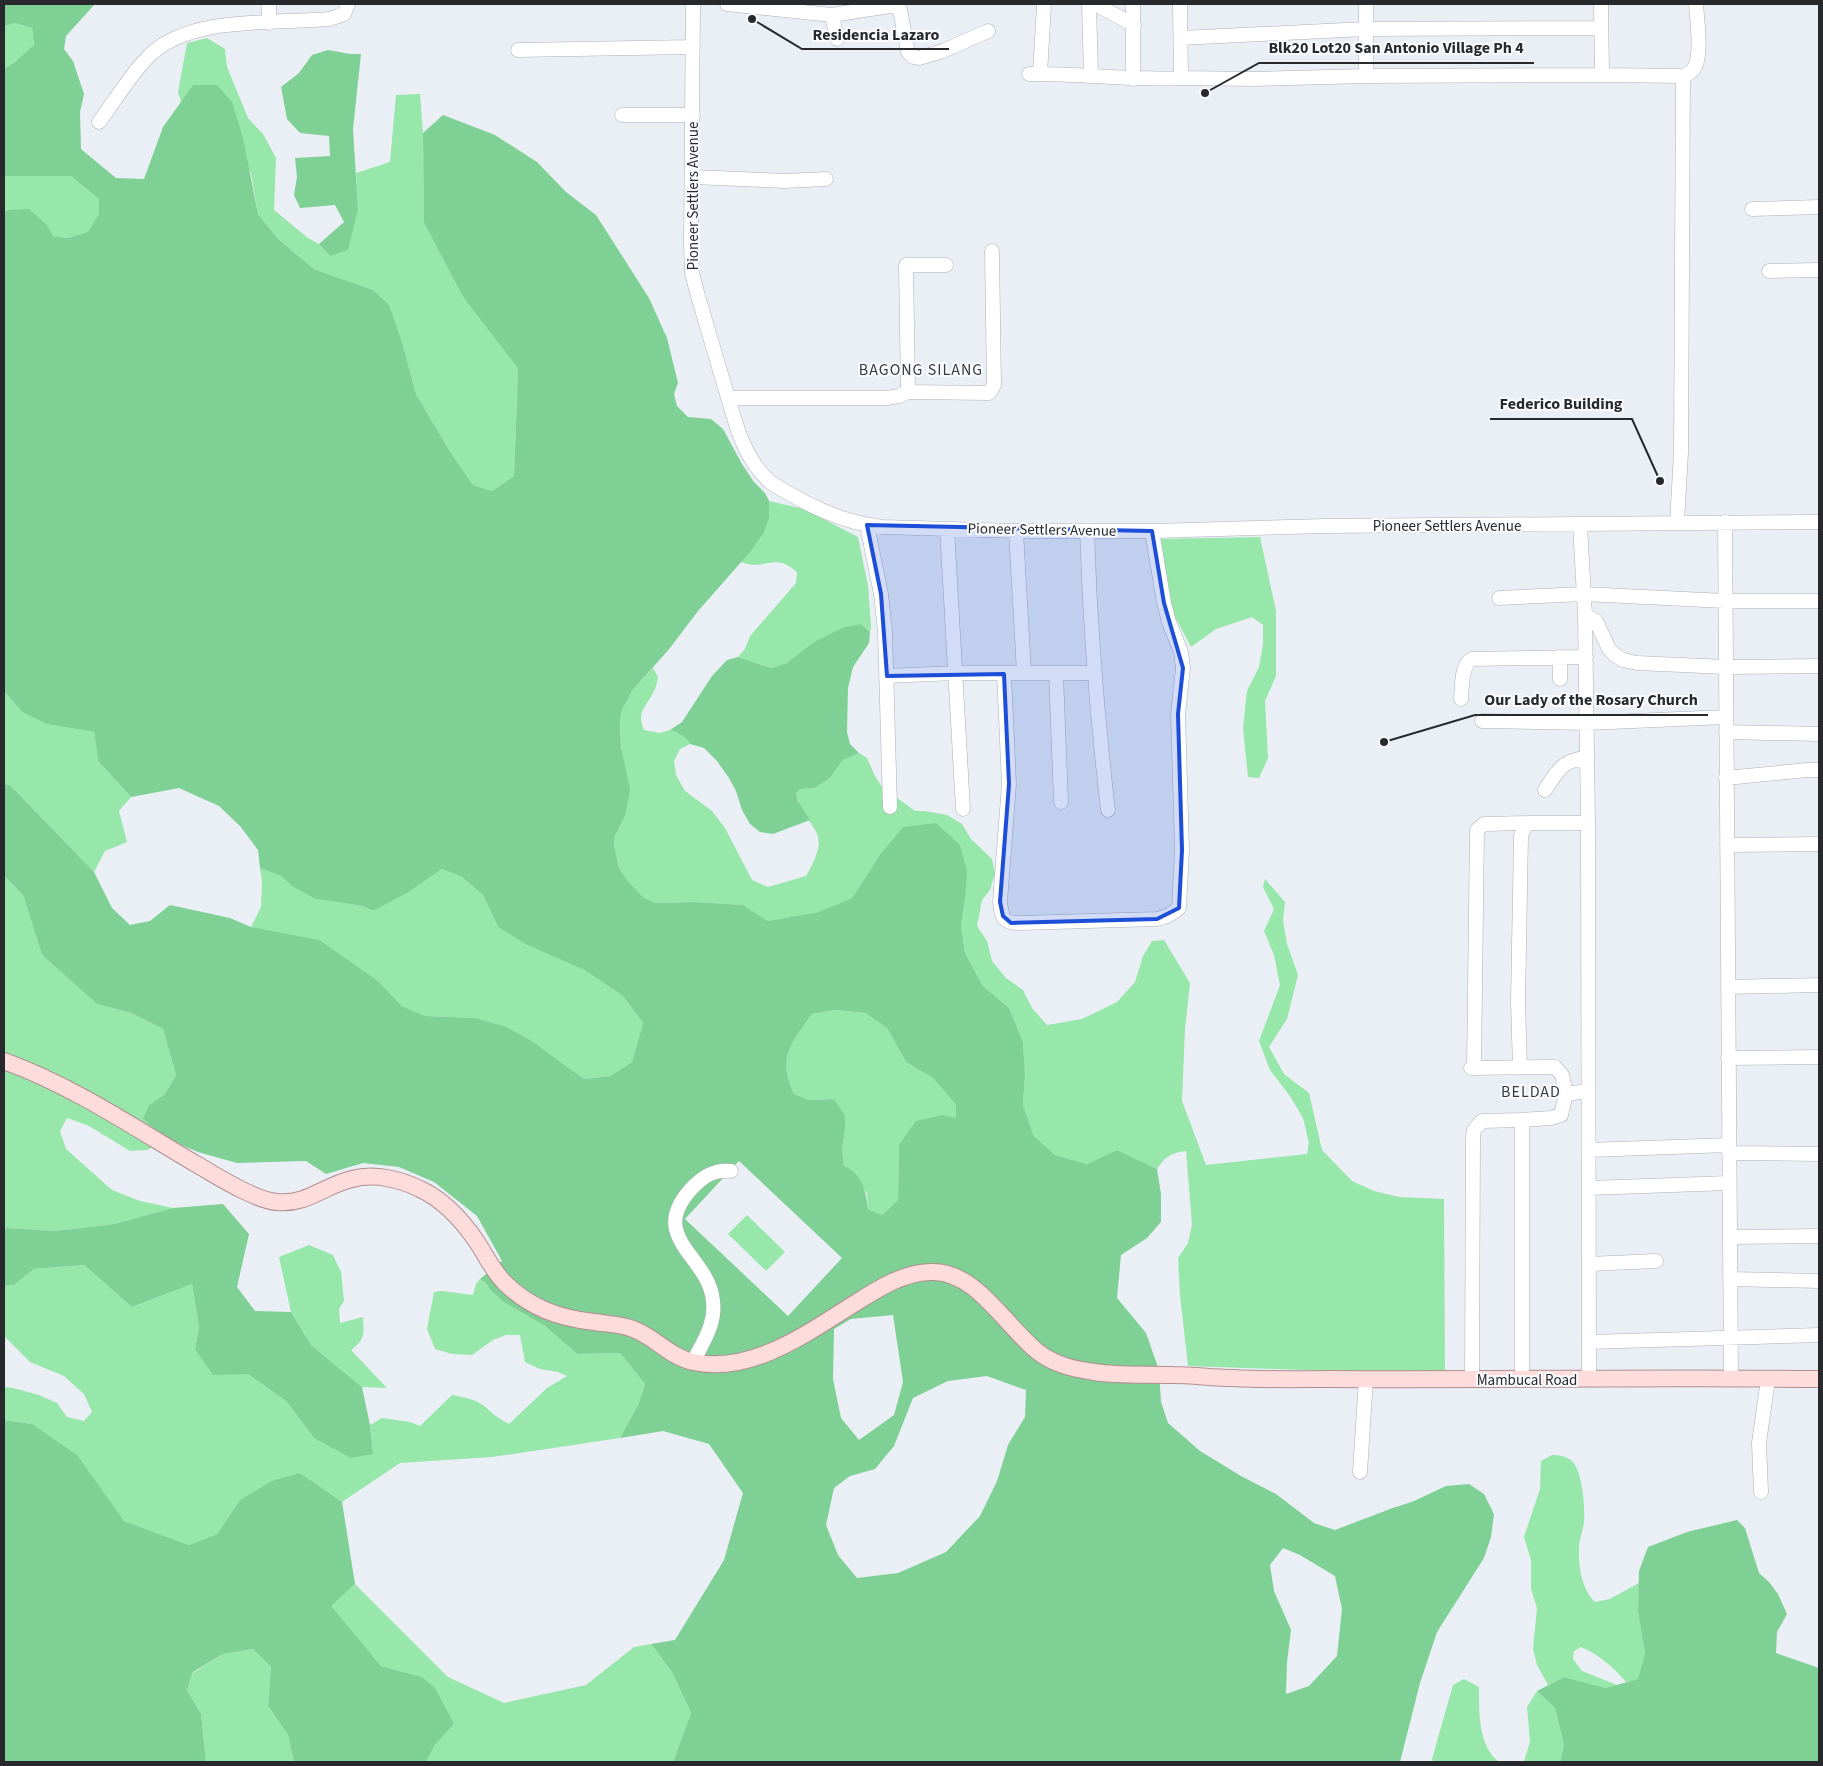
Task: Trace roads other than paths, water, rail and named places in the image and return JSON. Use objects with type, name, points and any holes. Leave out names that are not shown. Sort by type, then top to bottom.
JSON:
[{"type":"main road","name":"Mambucal Road","points":[[4,1061],[69,1088],[217,1176],[262,1198],[278,1202],[297,1201],[316,1195],[352,1178],[371,1177],[392,1179],[422,1190],[449,1208],[474,1237],[495,1272],[507,1286],[526,1301],[565,1318],[617,1324],[632,1328],[670,1353],[693,1362],[714,1364],[767,1355],[892,1282],[910,1275],[930,1272],[946,1273],[963,1280],[975,1289],[1036,1350],[1050,1360],[1066,1367],[1106,1374],[1170,1374],[1234,1378],[1472,1380],[1819,1379]]},
{"type":"street","points":[[269,4],[269,23]]},
{"type":"street","name":"Pioneer Settlers Avenue","points":[[693,4],[692,273],[728,398],[743,444],[749,456],[762,475],[785,491],[833,516],[867,525],[1016,531],[1152,531],[1334,526],[1819,522]]},
{"type":"street","points":[[727,4],[832,15],[890,6],[897,7],[900,10],[908,52],[914,58],[943,51],[988,31]]},
{"type":"street","points":[[1044,4],[1034,74],[1133,78],[1255,79],[1366,76],[1683,76],[1692,70],[1697,62],[1696,4]]},
{"type":"street","points":[[1089,4],[1091,75]]},
{"type":"street","points":[[1095,4],[1134,25]]},
{"type":"street","points":[[1133,4],[1133,78]]},
{"type":"street","points":[[1180,4],[1181,78]]},
{"type":"street","points":[[1366,4],[1366,76]]},
{"type":"street","points":[[1600,4],[1602,75]]},
{"type":"street","points":[[98,122],[144,61],[159,47],[172,40],[209,27],[330,19],[346,9]]},
{"type":"street","points":[[832,15],[837,39]]},
{"type":"street","points":[[1181,38],[1365,29],[1601,28]]},
{"type":"street","points":[[518,50],[693,47]]},
{"type":"street","points":[[1677,523],[1681,452],[1683,76]]},
{"type":"street","points":[[622,115],[693,115]]},
{"type":"street","points":[[692,177],[785,181],[826,179]]},
{"type":"street","points":[[1752,209],[1819,207]]},
{"type":"street","points":[[728,398],[887,398],[908,392],[989,393],[994,385],[992,251]]},
{"type":"street","points":[[908,392],[906,265],[946,264]]},
{"type":"street","points":[[1769,271],[1819,270]]},
{"type":"street","points":[[1724,522],[1730,1378]]},
{"type":"street","points":[[867,525],[881,594],[885,632],[890,806]]},
{"type":"street","points":[[1580,525],[1585,615],[1587,723],[1589,1379]]},
{"type":"street","points":[[947,529],[963,809]]},
{"type":"street","points":[[1016,531],[1024,673]]},
{"type":"street","points":[[1087,531],[1094,673],[1108,810]]},
{"type":"street","points":[[1004,674],[1008,784],[1000,902],[1003,916],[1011,923],[1020,923],[1157,919],[1166,918],[1172,914],[1179,908],[1182,850],[1178,734],[1183,668],[1181,652],[1169,622],[1164,603],[1152,531]]},
{"type":"street","points":[[1499,598],[1584,594],[1725,601],[1819,601]]},
{"type":"street","points":[[1585,615],[1596,621],[1609,649],[1614,655],[1623,660],[1661,665],[1726,667],[1819,666]]},
{"type":"street","points":[[1560,657],[1560,679]]},
{"type":"street","points":[[1461,699],[1465,667],[1468,660],[1472,658],[1586,657]]},
{"type":"street","points":[[887,676],[954,673],[1094,673]]},
{"type":"street","points":[[1056,674],[1061,802]]},
{"type":"street","points":[[1482,721],[1587,723],[1726,717]]},
{"type":"street","points":[[1726,732],[1819,734]]},
{"type":"street","points":[[1545,790],[1562,765],[1572,760],[1587,758]]},
{"type":"street","points":[[1726,778],[1819,770]]},
{"type":"street","points":[[1520,1068],[1518,1002],[1521,836],[1525,826],[1530,823]]},
{"type":"street","points":[[1472,1380],[1473,1136],[1477,1125],[1482,1121],[1551,1118],[1561,1115],[1566,1094],[1562,1074],[1555,1067],[1472,1068],[1476,830],[1484,824],[1588,823]]},
{"type":"street","points":[[1727,844],[1819,844]]},
{"type":"street","points":[[1728,987],[1819,985]]},
{"type":"street","points":[[1728,1058],[1819,1056]]},
{"type":"street","points":[[1566,1094],[1588,1093]]},
{"type":"street","points":[[1522,1120],[1522,1380]]},
{"type":"street","points":[[1589,1150],[1729,1149],[1819,1154]]},
{"type":"street","points":[[693,1362],[709,1332],[713,1316],[713,1299],[708,1283],[677,1236],[675,1222],[679,1207],[685,1196],[702,1178],[712,1172],[731,1171]]},
{"type":"street","points":[[1589,1188],[1729,1183]]},
{"type":"street","points":[[1730,1237],[1819,1236]]},
{"type":"street","points":[[1589,1264],[1656,1261]]},
{"type":"street","points":[[1730,1278],[1819,1281]]},
{"type":"street","points":[[1589,1342],[1819,1335]]},
{"type":"street","points":[[1360,1472],[1366,1379]]},
{"type":"street","points":[[1761,1492],[1759,1443],[1768,1379]]},
{"type":"place","name":"Residencia Lazaro","points":[[752,19]]},
{"type":"place","name":"Blk20 Lot20 San Antonio Village Ph 4","points":[[1205,93]]},
{"type":"place","name":"Federico Building","points":[[1660,481]]},
{"type":"place","name":"Our Lady of the Rosary Church","points":[[1384,742]]},
{"type":"district","name":"BAGONG SILANG","points":[[921,370]]},
{"type":"district","name":"BELDAD","points":[[1531,1092]]}]
